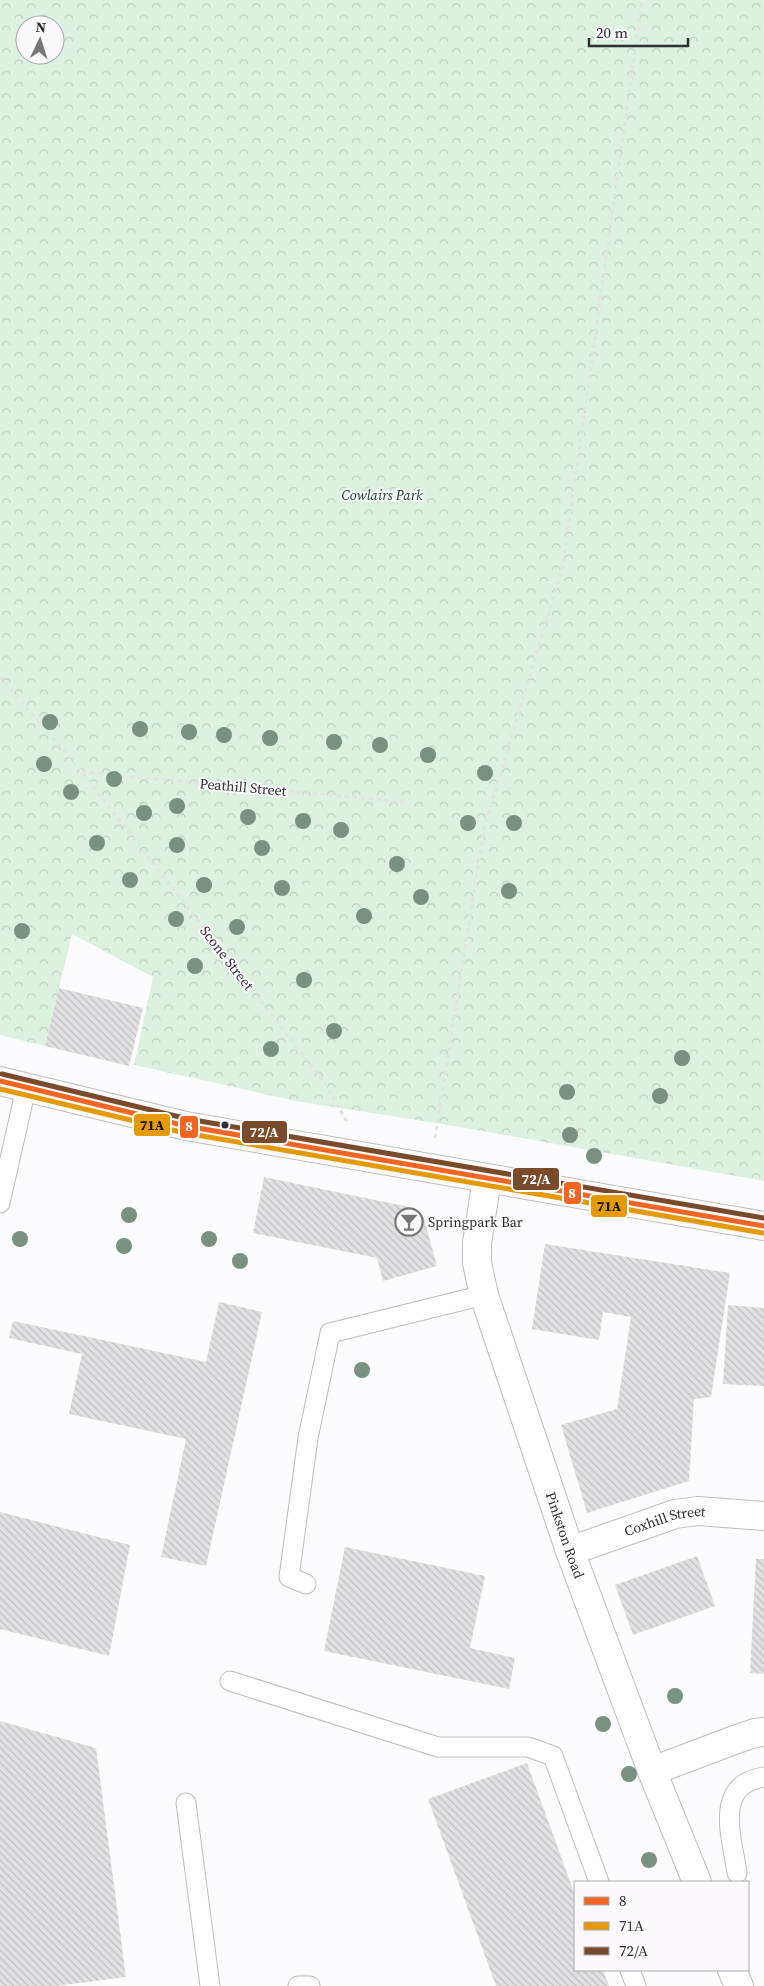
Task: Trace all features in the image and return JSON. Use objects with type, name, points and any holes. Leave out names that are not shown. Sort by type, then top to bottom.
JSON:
[{"type":"street","points":[[0,1081],[186,1126],[764,1226]]},
{"type":"street","name":"Pinkston Road","points":[[487,1179],[477,1243],[477,1263],[484,1295],[570,1551],[652,1771],[697,1881]]},
{"type":"street","name":"Coxhill Street","points":[[570,1551],[675,1514],[698,1512],[764,1516]]},
{"type":"street","points":[[652,1771],[737,1739],[764,1732]]},
{"type":"street","points":[[732,1971],[739,1986]]},
{"type":"lane","points":[[0,1203],[26,1088]]},
{"type":"lane","points":[[306,1584],[288,1577],[308,1438],[330,1333],[484,1295]]},
{"type":"lane","points":[[230,1681],[438,1747],[528,1747],[553,1756],[598,1881]]},
{"type":"lane","points":[[736,1873],[728,1809],[740,1785],[754,1778],[764,1777]]},
{"type":"lane","points":[[186,1803],[210,1986]]},
{"type":"lane","points":[[630,1971],[636,1986]]},
{"type":"lane","points":[[298,1986],[310,1986]]},
{"type":"path","points":[[430,1169],[484,828],[563,566],[642,0]]},
{"type":"path","name":"Scone Street","points":[[0,677],[82,772],[327,1086],[349,1125],[343,1153]]},
{"type":"path","name":"Peathill Street","points":[[82,772],[404,802]]},
{"type":"green space","name":"Cowlairs Park","points":[[0,0],[764,0],[764,1181],[454,1126],[296,1101],[134,1065],[153,977],[72,934],[45,1046],[0,1035]]},
{"type":"building","points":[[59,988],[143,1008],[129,1066],[45,1046]]},
{"type":"building","points":[[264,1177],[417,1210],[424,1218],[437,1266],[383,1281],[377,1258],[253,1233]]},
{"type":"building","points":[[545,1244],[730,1273],[711,1397],[694,1399],[689,1481],[587,1513],[561,1425],[617,1409],[631,1317],[603,1312],[599,1340],[532,1329]]},
{"type":"building","points":[[219,1302],[262,1312],[206,1566],[161,1557],[186,1439],[69,1414],[82,1354],[9,1338],[13,1321],[206,1362]]},
{"type":"building","points":[[728,1305],[764,1308],[764,1386],[723,1384]]},
{"type":"building","points":[[0,1512],[130,1545],[109,1656],[0,1629]]},
{"type":"building","points":[[345,1547],[485,1576],[470,1648],[515,1658],[509,1689],[324,1651]]},
{"type":"building","points":[[697,1556],[715,1606],[633,1635],[615,1585]]},
{"type":"building","points":[[756,1559],[764,1559],[764,1674],[750,1673]]},
{"type":"building","points":[[0,1721],[96,1748],[126,1977],[56,1986],[0,1986]]},
{"type":"building","points":[[527,1763],[574,1892],[574,1971],[603,1971],[609,1986],[496,1986],[428,1799]]},
{"type":"transit line","name":"72/A","points":[[2,1074],[188,1119],[764,1218]]},
{"type":"transit line","name":"8","points":[[0,1081],[186,1126],[764,1226]]},
{"type":"transit line","name":"71A","points":[[0,1089],[185,1133],[763,1233]]},
{"type":"place","name":"Springpark Bar","points":[[409,1222]]}]
